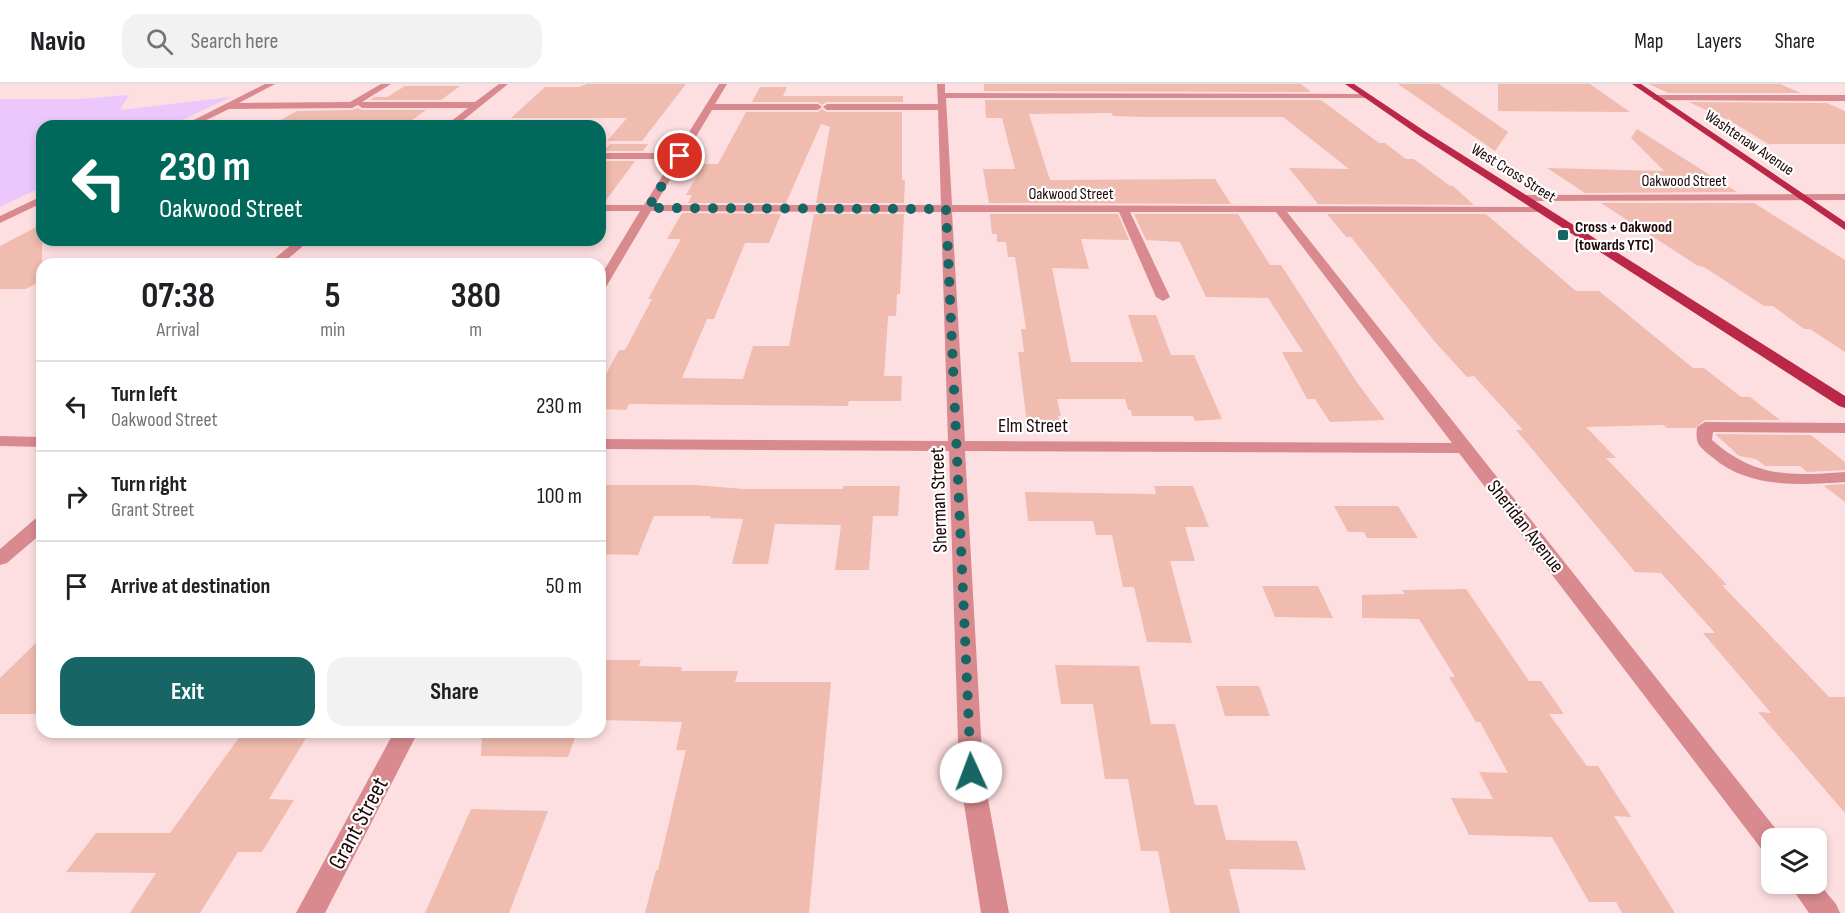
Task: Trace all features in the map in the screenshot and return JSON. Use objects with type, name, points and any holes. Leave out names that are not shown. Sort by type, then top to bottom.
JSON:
[{"type":"main road","name":"West Cross Street","points":[[1349,84],[1541,210],[1845,403]]},
{"type":"main road","name":"Washtenaw Avenue","points":[[1636,84],[1845,226]]},
{"type":"street","points":[[199,120],[228,106],[256,88],[271,84]]},
{"type":"street","points":[[228,106],[352,105],[387,84]]},
{"type":"street","points":[[457,120],[504,84]]},
{"type":"street","points":[[606,277],[723,84]]},
{"type":"street","points":[[710,106],[823,107],[941,95],[1365,96]]},
{"type":"street","name":"Sherman Street","points":[[941,95],[971,772],[995,913]]},
{"type":"street","points":[[1656,98],[1845,98]]},
{"type":"street","points":[[362,105],[476,105]]},
{"type":"street","points":[[606,156],[680,156]]},
{"type":"street","name":"Oakwood Street","points":[[1524,198],[1845,197]]},
{"type":"street","points":[[0,220],[36,202]]},
{"type":"street","points":[[26,207],[36,207]]},
{"type":"street","name":"Oakwood Street","points":[[606,208],[1541,210]]},
{"type":"street","points":[[1124,210],[1163,297]]},
{"type":"street","name":"Sheridan Avenue","points":[[1280,210],[1761,829]]},
{"type":"street","points":[[282,258],[296,246]]},
{"type":"street","points":[[1845,428],[1705,427],[1704,441],[1718,456],[1752,474],[1790,481],[1845,477]]},
{"type":"street","points":[[0,441],[36,442]]},
{"type":"street","name":"Elm Street","points":[[606,444],[1465,448]]},
{"type":"street","points":[[0,559],[36,528]]},
{"type":"street","name":"Grant Street","points":[[310,913],[403,738]]},
{"type":"street","points":[[1811,894],[1826,913]]},
{"type":"shaded area","points":[[129,95],[120,110],[231,97],[182,120],[36,120],[36,190],[0,207],[0,99],[79,99]]},
{"type":"building","points":[[587,84],[686,84],[642,141],[607,141],[627,118],[511,118],[545,87],[579,87]]},
{"type":"building","points":[[984,84],[1301,84],[1311,92],[984,91]]},
{"type":"building","points":[[1398,84],[1439,84],[1508,132],[1495,151]]},
{"type":"building","points":[[1498,84],[1590,84],[1630,112],[1498,111]]},
{"type":"building","points":[[1649,84],[1780,84],[1801,93],[1668,93]]},
{"type":"building","points":[[405,86],[460,86],[441,100],[370,100],[374,97],[387,97]]},
{"type":"building","points":[[760,87],[787,87],[783,96],[903,96],[903,102],[827,102],[822,105],[818,102],[752,102]]},
{"type":"building","points":[[985,100],[1321,100],[1379,143],[1385,143],[1406,159],[1414,159],[1453,186],[1474,205],[1318,204],[1289,168],[1349,169],[1283,117],[1147,117],[1113,116],[1112,113],[1029,114],[1050,180],[1215,179],[1231,204],[989,203],[983,169],[1015,169],[1002,118],[986,118]]},
{"type":"building","points":[[1689,102],[1827,103],[1845,111],[1845,144],[1768,144],[1734,123]]},
{"type":"building","points":[[358,108],[362,110],[426,110],[412,120],[281,120],[297,111]]},
{"type":"building","points":[[822,109],[827,112],[902,112],[904,203],[816,203],[830,127],[821,124],[786,203],[688,203],[692,195],[686,195],[704,164],[718,164],[746,112],[818,112]]},
{"type":"building","points":[[1637,129],[1737,192],[1585,193],[1547,168],[1664,171],[1631,138]]},
{"type":"building","points":[[610,144],[648,144],[643,151],[606,151]]},
{"type":"building","points":[[606,161],[635,161],[606,200]]},
{"type":"building","points":[[1601,203],[1754,203],[1845,260],[1845,352],[1810,329],[1804,329],[1773,306],[1764,306],[1704,267],[1698,266]]},
{"type":"building","points":[[682,213],[781,214],[769,243],[745,243],[714,319],[707,319],[682,378],[743,379],[753,346],[789,346],[814,214],[904,214],[900,294],[897,294],[896,316],[888,316],[884,376],[902,376],[901,401],[849,401],[848,406],[629,404],[626,410],[606,409],[606,374],[619,350],[625,350],[652,299],[648,299],[681,239],[667,239]]},
{"type":"building","points":[[990,214],[1118,214],[1129,240],[1081,239],[1089,269],[1052,268],[1071,362],[1143,362],[1128,315],[1156,315],[1171,355],[1194,355],[1222,419],[1195,421],[1193,416],[1132,416],[1125,399],[1057,399],[1061,416],[1058,416],[1060,423],[1027,423],[1018,352],[1024,352],[1021,329],[1026,329],[1015,257],[1008,257],[1006,242],[997,242],[997,234],[992,234]]},
{"type":"building","points":[[1134,214],[1238,214],[1270,265],[1281,265],[1356,381],[1385,420],[1330,422],[1315,399],[1307,399],[1282,352],[1303,352],[1268,298],[1206,297],[1180,242],[1146,240]]},
{"type":"building","points":[[1327,214],[1486,214],[1576,291],[1599,291],[1693,368],[1704,368],[1741,397],[1750,397],[1780,420],[1705,420],[1695,428],[1667,428],[1663,425],[1586,427],[1616,458],[1606,458],[1727,585],[1722,585],[1829,697],[1845,697],[1845,813],[1758,712],[1771,713],[1703,633],[1715,633],[1661,573],[1635,572],[1516,430],[1523,430],[1474,376],[1467,377],[1435,342],[1351,237],[1346,237]]},
{"type":"building","points":[[36,227],[36,246],[42,246],[42,258],[36,258],[36,283],[26,289],[0,289],[0,246]]},
{"type":"building","points":[[1715,434],[1811,435],[1845,462],[1845,470],[1807,472],[1800,466],[1765,466],[1756,459],[1739,456]]},
{"type":"building","points":[[1845,484],[1845,502],[1824,486],[1828,485]]},
{"type":"building","points":[[606,485],[695,485],[743,489],[843,489],[843,486],[900,486],[898,516],[873,516],[869,570],[835,570],[841,525],[775,524],[768,564],[732,564],[743,519],[710,518],[711,516],[654,516],[638,555],[606,554]]},
{"type":"building","points":[[1154,486],[1193,486],[1209,527],[1185,527],[1195,561],[1170,561],[1192,643],[1147,642],[1134,587],[1123,587],[1112,535],[1096,535],[1093,521],[1028,521],[1025,492],[1156,494]]},
{"type":"building","points":[[1334,506],[1398,506],[1418,538],[1367,538],[1364,532],[1348,532]]},
{"type":"building","points":[[1262,586],[1318,586],[1333,618],[1275,617]]},
{"type":"building","points":[[1466,589],[1529,681],[1541,681],[1564,714],[1549,714],[1587,766],[1598,766],[1631,817],[1614,816],[1675,913],[1622,913],[1616,902],[1589,902],[1552,837],[1469,835],[1451,798],[1493,799],[1479,772],[1508,773],[1480,722],[1476,722],[1449,677],[1455,677],[1419,619],[1362,618],[1362,595],[1405,594],[1402,590]]},
{"type":"building","points":[[36,643],[36,714],[0,714],[0,678]]},
{"type":"building","points":[[606,660],[641,660],[639,666],[682,667],[681,671],[738,671],[735,682],[831,682],[809,913],[645,913],[656,870],[658,870],[686,750],[676,750],[682,722],[606,720]]},
{"type":"building","points":[[1055,665],[1139,666],[1151,724],[1175,724],[1195,805],[1217,805],[1226,840],[1297,841],[1306,870],[1229,869],[1240,913],[1170,913],[1158,851],[1141,851],[1128,779],[1105,779],[1093,704],[1061,704]]},
{"type":"building","points":[[1216,686],[1259,686],[1270,716],[1225,716]]},
{"type":"building","points":[[239,738],[306,738],[269,799],[294,800],[262,852],[238,852],[200,913],[130,913],[156,873],[66,872],[96,833],[170,833]]},
{"type":"building","points":[[482,738],[575,738],[568,757],[481,756]]},
{"type":"building","points":[[471,809],[548,811],[509,913],[425,913]]},
{"type":"place","name":"Cross + Oakwood (towards YTC)","points":[[1563,235]]},
{"type":"route","points":[[680,156],[648,208],[946,209],[971,772]]}]
